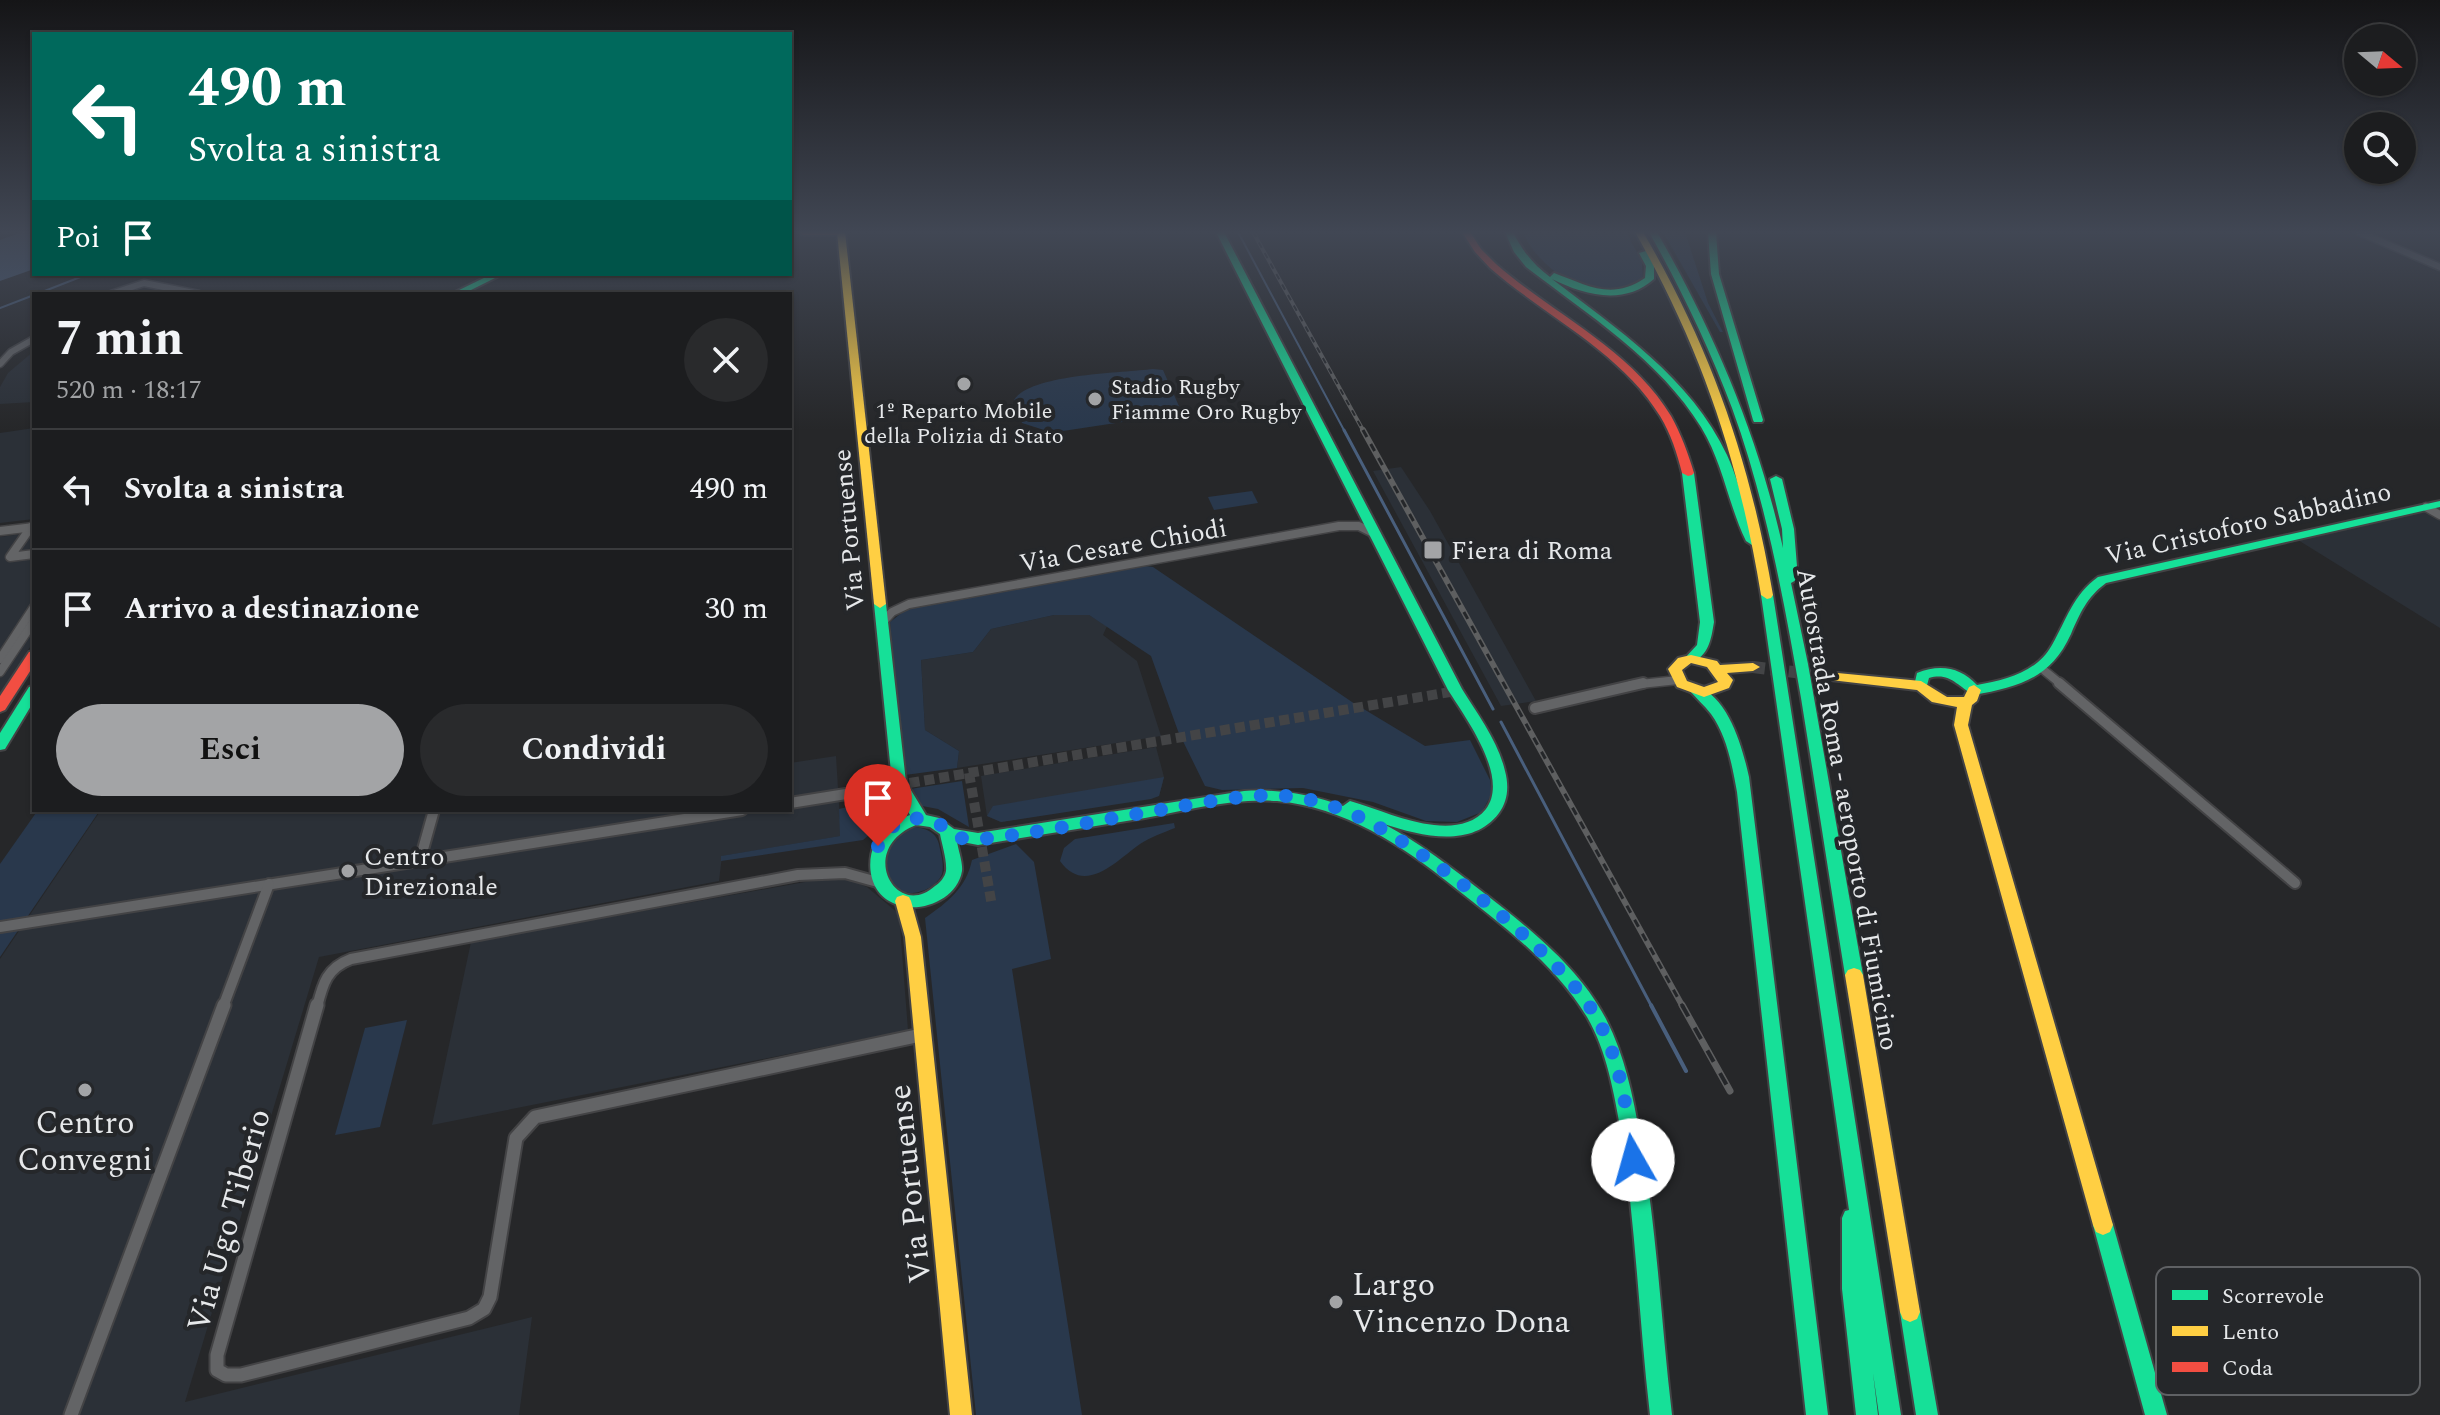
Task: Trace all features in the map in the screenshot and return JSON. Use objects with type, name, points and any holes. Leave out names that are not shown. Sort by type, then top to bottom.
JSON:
[{"type":"main road","name":"Via Portuense","points":[[848,298],[899,782],[902,793],[920,818]]},
{"type":"main road","points":[[949,834],[954,865],[950,881],[926,900],[903,901],[889,894],[881,883],[878,846],[882,837],[895,825],[920,818],[938,823],[949,834],[978,839],[1215,801],[1284,796],[1325,799],[1447,831],[1477,825],[1494,814],[1500,805],[1503,788],[1496,765],[1254,298]]},
{"type":"main road","points":[[1534,298],[1621,368],[1655,400],[1673,425],[1688,473],[1707,622],[1703,646],[1691,659]]},
{"type":"main road","points":[[1570,298],[1650,362],[1688,401],[1721,453],[1744,528],[1760,548]]},
{"type":"main road","name":"Autostrada Roma - aeroporto di Fiumicino","points":[[1677,298],[1720,397],[1760,548],[1890,1415]]},
{"type":"main road","name":"Autostrada Roma - aeroporto di Fiumicino","points":[[1692,298],[1737,396],[1768,496],[1792,606],[1927,1415]]},
{"type":"main road","points":[[1722,298],[1794,555],[1792,606]]},
{"type":"main road","name":"Via Cristoforo Sabbadino","points":[[2040,667],[2056,649],[2081,595],[2102,580],[2433,505]]},
{"type":"main road","points":[[0,707],[32,658]]},
{"type":"main road","points":[[1753,667],[1721,669],[1707,661],[1691,659],[1683,661],[1675,669],[1678,680],[1711,700],[1723,716],[1739,763],[1746,800],[1817,1415]]},
{"type":"main road","points":[[1974,690],[2007,683],[2040,667]]},
{"type":"main road","points":[[1696,690],[1720,689],[1726,680],[1721,669]]},
{"type":"main road","points":[[1921,686],[1922,676],[1940,671],[1957,675],[1974,690]]},
{"type":"main road","points":[[1827,676],[1921,686],[1939,700],[1965,703],[1973,698],[1974,690]]},
{"type":"main road","points":[[0,745],[32,693]]},
{"type":"main road","points":[[1965,703],[1961,725],[2156,1415]]},
{"type":"main road","points":[[1284,796],[1350,814],[1415,851],[1486,904],[1534,946],[1572,981],[1588,1003],[1610,1046],[1626,1110],[1661,1415]]},
{"type":"main road","name":"Via Portuense","points":[[903,901],[913,937],[961,1415]]},
{"type":"main road","points":[[1851,1147],[1852,1289],[1867,1415]]},
{"type":"street","points":[[0,364],[9,354],[32,340]]},
{"type":"street","points":[[2433,505],[2440,515]]},
{"type":"street","name":"Via Cesare Chiodi","points":[[881,624],[892,612],[909,604],[1310,531],[1350,525],[1377,535]]},
{"type":"street","points":[[0,531],[32,527]]},
{"type":"street","points":[[32,527],[10,557],[32,554]]},
{"type":"street","points":[[20,543],[32,542]]},
{"type":"street","points":[[0,659],[32,610]]},
{"type":"street","points":[[0,672],[32,624]]},
{"type":"street","points":[[2040,667],[2295,883]]},
{"type":"street","points":[[1535,708],[1627,686],[1678,680]]},
{"type":"street","points":[[792,803],[846,794]]},
{"type":"street","points":[[420,860],[433,812]]},
{"type":"street","points":[[0,927],[729,812]]},
{"type":"street","name":"Via Ugo Tiberio","points":[[881,883],[847,872],[801,875],[351,959],[335,965],[325,978],[215,1360],[217,1370],[226,1375],[241,1375],[469,1318],[478,1313],[490,1297],[516,1138],[535,1117],[921,1035]]},
{"type":"street","points":[[71,1415],[269,884]]},
{"type":"shaded area","points":[[1701,298],[1706,298],[1723,332],[1720,332]]},
{"type":"shaded area","points":[[32,353],[32,402],[0,404],[0,387],[8,373]]},
{"type":"shaded area","name":"Stadio Rugby Fiamme Oro Rugby","points":[[1163,370],[1182,413],[1063,431],[1044,430],[1022,423],[1014,400],[1023,391],[1057,380]]},
{"type":"shaded area","points":[[32,428],[32,519],[0,523],[0,433]]},
{"type":"shaded area","points":[[1401,467],[1430,511],[1536,701],[1501,706],[1373,471]]},
{"type":"shaded area","points":[[1252,491],[1258,503],[1214,510],[1208,497]]},
{"type":"shaded area","points":[[2428,511],[2440,518],[2440,628],[2298,540]]},
{"type":"shaded area","points":[[32,532],[32,644],[0,693],[0,537]]},
{"type":"shaded area","points":[[1139,565],[1153,567],[1352,702],[1425,746],[1470,740],[1490,780],[1492,793],[1482,812],[1457,822],[1426,821],[1373,802],[1303,788],[1222,790],[1205,786],[1178,731],[1151,656],[1089,615],[1054,615],[991,629],[973,652],[921,660],[925,730],[959,751],[957,768],[905,775],[890,622],[908,608]]},
{"type":"shaded area","points":[[1054,615],[1089,615],[1107,626],[1103,635],[1137,661],[1161,736],[957,768],[959,751],[925,730],[921,660],[973,652],[991,629]]},
{"type":"shaded area","points":[[1156,747],[1164,777],[1159,796],[1001,822],[987,816],[981,776]]},
{"type":"shaded area","points":[[836,756],[841,836],[722,856],[719,881],[319,957],[185,1402],[532,1317],[519,1415],[0,1415],[0,959],[100,812],[792,812],[792,763]]},
{"type":"shaded area","points":[[1164,777],[1159,796],[1151,799],[1001,822],[987,816],[993,806]]},
{"type":"shaded area","points":[[962,781],[969,827],[938,809],[917,805],[910,789]]},
{"type":"shaded area","points":[[890,797],[901,814],[889,818],[863,840],[721,861],[721,856],[840,836],[839,809]]},
{"type":"shaded area","points":[[37,812],[99,812],[0,957],[0,864]]},
{"type":"shaded area","points":[[1174,823],[1175,828],[1144,842],[1100,872],[1080,876],[1060,861],[1064,848],[1075,839]]},
{"type":"shaded area","points":[[915,827],[935,836],[943,871],[938,880],[925,890],[902,892],[891,882],[887,869],[887,845],[897,832]]},
{"type":"shaded area","points":[[1016,844],[1034,862],[1051,959],[1012,969],[1082,1415],[976,1415],[925,918],[955,894],[972,860]]},
{"type":"shaded area","points":[[827,878],[847,878],[867,887],[899,914],[908,1030],[432,1125],[471,942]]},
{"type":"shaded area","points":[[407,1020],[380,1127],[335,1135],[365,1028]]},
{"type":"waterway","points":[[0,308],[26,298]]},
{"type":"waterway","points":[[1273,298],[1345,432]]},
{"type":"waterway","points":[[1344,430],[1493,709]]},
{"type":"waterway","points":[[1501,722],[1652,1007]]},
{"type":"waterway","points":[[1651,1005],[1686,1071]]},
{"type":"tunnel","points":[[1753,667],[1827,676]]},
{"type":"tunnel","points":[[969,773],[1450,692]]},
{"type":"tunnel","points":[[880,788],[969,773]]},
{"type":"tunnel","points":[[969,773],[992,906]]},
{"type":"railway","points":[[1290,298],[1364,432]]},
{"type":"railway","points":[[1363,430],[1683,1007]]},
{"type":"railway","points":[[1682,1005],[1730,1091]]},
{"type":"traffic: fast","points":[[1254,298],[1455,690],[1483,736],[1498,772],[1500,789],[1497,805],[1483,821],[1463,829],[1422,828],[1350,806]]},
{"type":"traffic: fast","points":[[1572,298],[1637,350],[1686,399],[1721,454],[1752,541]]},
{"type":"traffic: fast","points":[[1689,298],[1738,411],[1775,535],[1801,664],[1854,975]]},
{"type":"traffic: fast","points":[[1722,298],[1758,420]]},
{"type":"traffic: fast","points":[[1688,473],[1707,622],[1703,646],[1691,659]]},
{"type":"traffic: fast","points":[[1776,479],[1788,529],[1792,579]]},
{"type":"traffic: fast","points":[[1974,690],[2027,676],[2045,664],[2059,646],[2084,596],[2102,580],[2440,504]]},
{"type":"traffic: fast","points":[[1767,595],[1890,1415]]},
{"type":"traffic: fast","points":[[880,604],[899,782],[920,818]]},
{"type":"traffic: fast","points":[[1921,686],[1922,676],[1944,672],[1957,675],[1974,690]]},
{"type":"traffic: fast","points":[[1696,690],[1717,711],[1724,723],[1742,777],[1817,1415]]},
{"type":"traffic: fast","points":[[0,745],[32,693]]},
{"type":"traffic: fast","points":[[949,834],[978,839],[1244,796],[1302,799],[1351,814],[1397,838],[1439,866],[1495,911],[1566,975],[1593,1012],[1611,1051],[1634,1157],[1661,1415]]},
{"type":"traffic: fast","points":[[915,819],[934,822],[947,831],[954,870],[939,893],[912,903],[896,898],[885,888],[878,873],[878,856],[883,840],[895,827],[915,819]]},
{"type":"traffic: fast","points":[[1852,1218],[1852,1289],[1867,1415]]},
{"type":"traffic: fast","points":[[2103,1225],[2156,1415]]},
{"type":"traffic: fast","points":[[1910,1312],[1927,1415]]},
{"type":"traffic: slow","points":[[848,298],[880,604]]},
{"type":"traffic: slow","points":[[1675,298],[1704,362],[1736,453],[1749,500],[1767,595]]},
{"type":"traffic: slow","points":[[1691,659],[1712,664],[1726,680],[1724,685],[1704,692],[1682,684],[1675,669],[1683,661],[1691,659]]},
{"type":"traffic: slow","points":[[1721,669],[1753,667]]},
{"type":"traffic: slow","points":[[1827,676],[1921,686],[1937,699],[1950,702],[1970,701],[1974,690]]},
{"type":"traffic: slow","points":[[1965,703],[1961,725],[2103,1225]]},
{"type":"traffic: slow","points":[[903,901],[913,937],[961,1415]]},
{"type":"traffic: slow","points":[[1854,975],[1910,1312]]},
{"type":"traffic: jam","points":[[1533,298],[1602,349],[1647,391],[1665,415],[1679,442],[1688,473]]},
{"type":"traffic: jam","points":[[0,707],[32,658]]},
{"type":"place","name":"1º Reparto Mobile della Polizia di Stato","points":[[964,384]]},
{"type":"place","name":"Stadio Rugby Fiamme Oro Rugby","points":[[1095,399]]},
{"type":"place","name":"Fiera di Roma","points":[[1433,550]]},
{"type":"place","name":"Centro Direzionale","points":[[348,871]]},
{"type":"place","name":"Centro Convegni","points":[[85,1090]]},
{"type":"place","name":"Largo Vincenzo Dona","points":[[1336,1302]]},
{"type":"route","points":[[878,846],[889,828],[915,819],[934,822],[949,834],[974,840],[1215,801],[1261,797],[1284,796],[1320,803],[1361,818],[1427,859],[1486,904],[1580,991],[1610,1046],[1622,1088],[1633,1160]]}]
